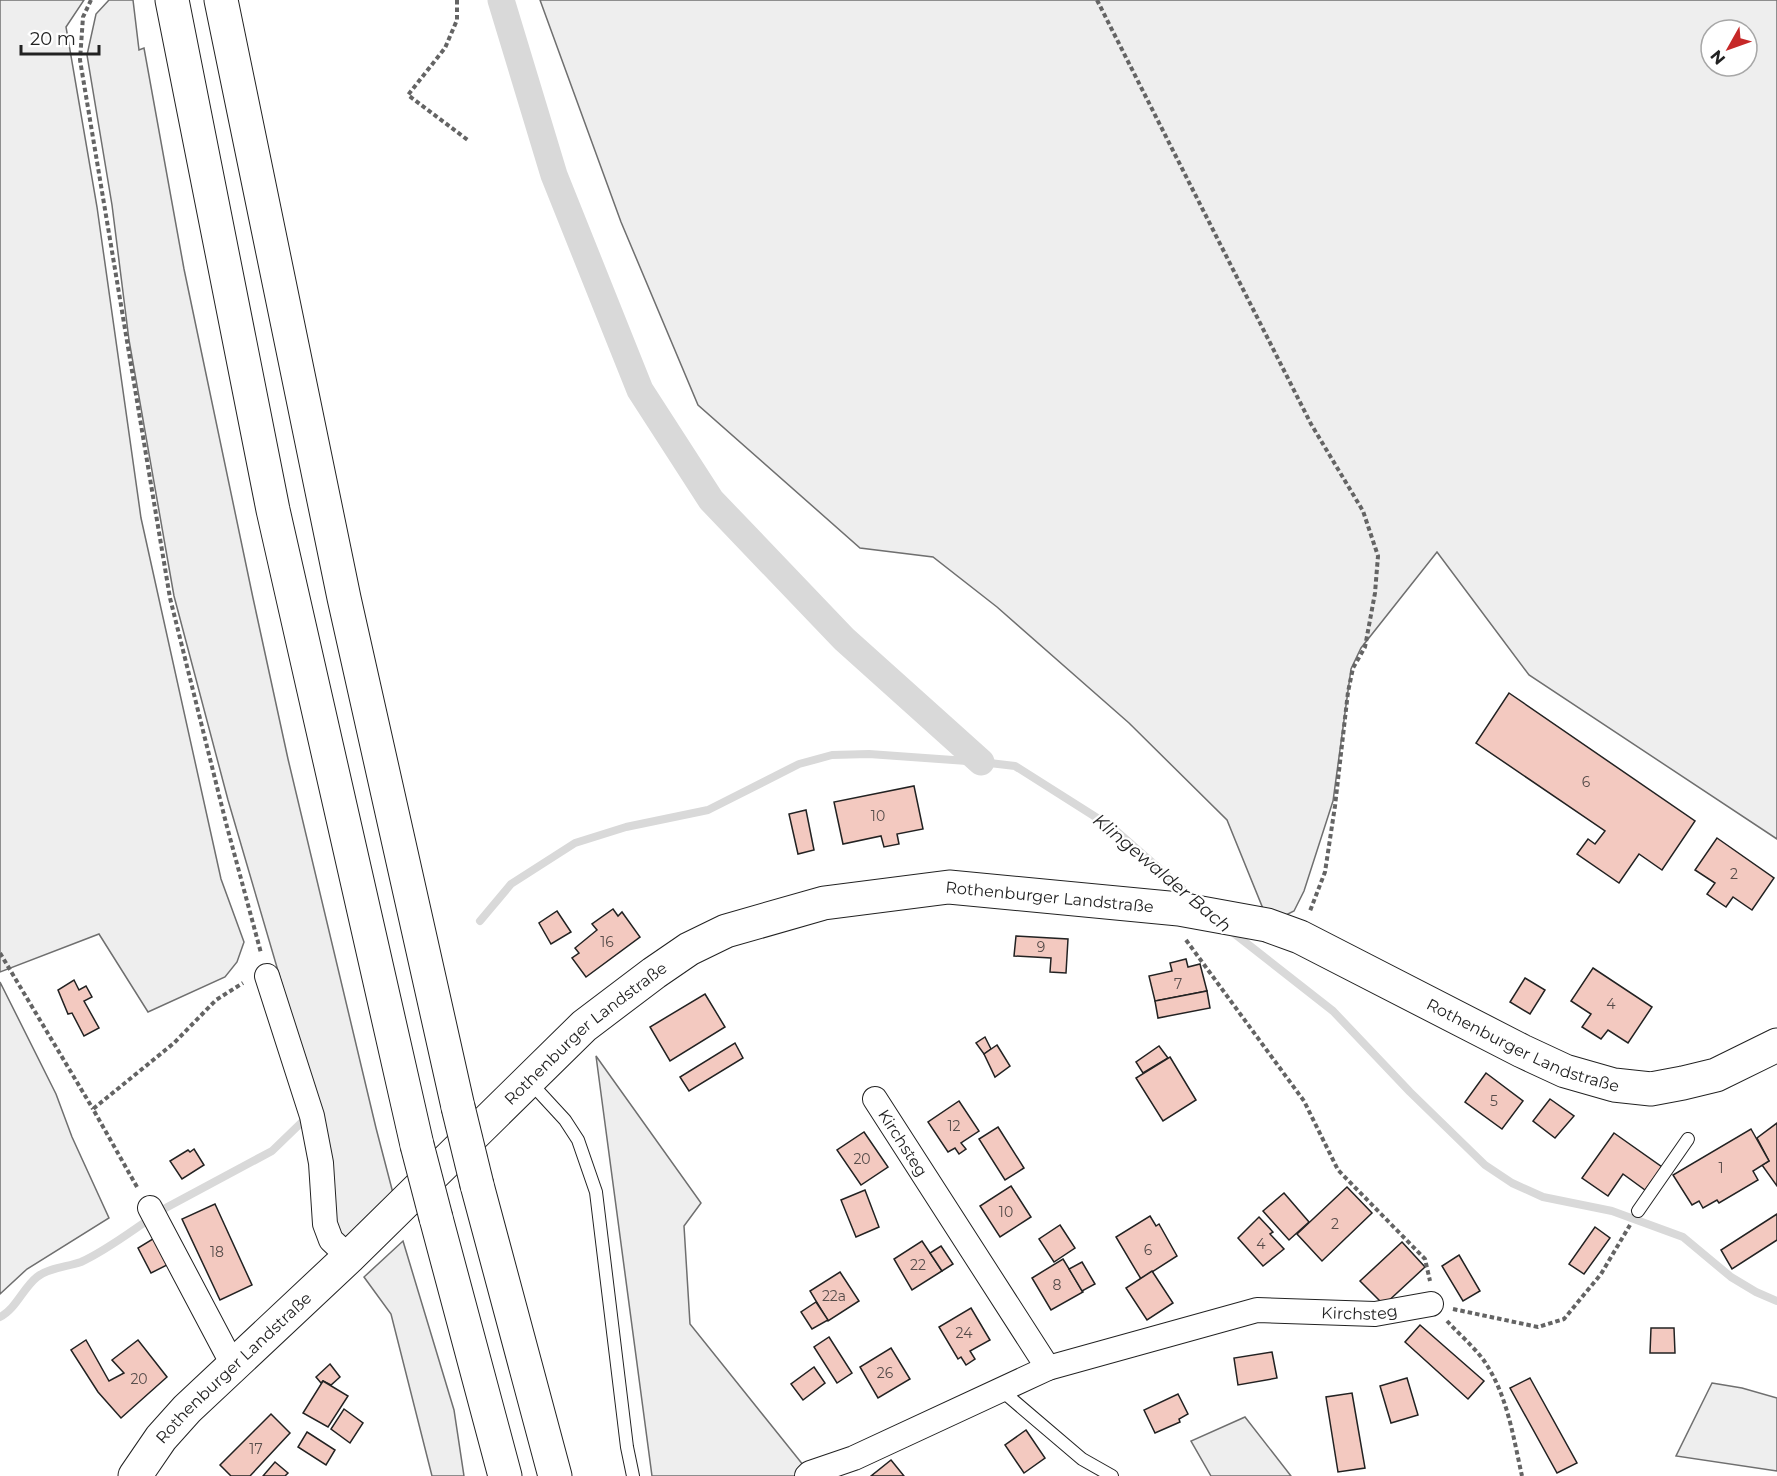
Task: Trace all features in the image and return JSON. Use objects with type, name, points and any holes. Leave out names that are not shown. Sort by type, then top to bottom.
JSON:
[{"type":"main road","points":[[172,0],[275,521],[417,1145],[505,1476]]},
{"type":"main road","points":[[223,7],[344,598],[458,1107],[555,1476]]},
{"type":"main road","name":"Rothenburger Landstraße","points":[[135,1476],[161,1438],[187,1409],[349,1257],[584,1026],[689,949],[726,932],[824,903],[949,887],[1170,908],[1267,924],[1300,937],[1565,1071],[1614,1085],[1651,1089],[1683,1083],[1716,1075],[1777,1046]]},
{"type":"street","points":[[267,976],[312,1116],[321,1163],[325,1224],[331,1240],[349,1257]]},
{"type":"street","name":"Kirchsteg","points":[[875,1099],[1048,1368]]},
{"type":"street","points":[[150,1208],[233,1365]]},
{"type":"street","name":"Kirchsteg","points":[[807,1476],[854,1458],[1048,1368],[1257,1310],[1375,1314],[1431,1304]]},
{"type":"lane","points":[[529,1080],[565,1120],[578,1140],[596,1192],[627,1447],[633,1476]]},
{"type":"lane","points":[[1638,1211],[1688,1139]]},
{"type":"lane","points":[[1001,1390],[1082,1459],[1112,1476]]},
{"type":"path","points":[[91,0],[83,17],[80,60],[170,598],[267,976],[241,984],[216,1000],[174,1043],[93,1109]]},
{"type":"path","points":[[457,0],[457,20],[445,48],[408,94],[468,141]]},
{"type":"path","points":[[1097,0],[1311,424],[1363,511],[1378,556],[1375,593],[1365,647],[1353,668],[1348,692],[1325,872],[1300,937]]},
{"type":"path","points":[[1170,908],[1304,1101],[1338,1170],[1425,1259],[1430,1274],[1431,1304],[1482,1358],[1498,1385],[1507,1408],[1522,1476]]},
{"type":"path","points":[[0,953],[150,1208]]},
{"type":"path","points":[[1431,1304],[1538,1327],[1564,1319],[1601,1274],[1627,1229]]},
{"type":"shaded area","points":[[0,0],[84,0],[66,27],[97,207],[141,518],[221,879],[244,942],[237,962],[225,977],[148,1012],[99,934],[0,972]]},
{"type":"shaded area","points":[[109,0],[133,0],[139,50],[144,48],[184,269],[288,759],[394,1197],[348,1241],[336,1232],[329,1145],[228,800],[174,596],[129,340],[112,205],[87,55],[96,14]]},
{"type":"shaded area","points":[[540,0],[1777,0],[1777,839],[1529,675],[1437,552],[1361,648],[1351,669],[1333,801],[1304,891],[1294,911],[1286,915],[1264,911],[1227,820],[1129,723],[997,607],[933,557],[860,548],[698,405],[621,222]]},
{"type":"shaded area","points":[[0,982],[56,1094],[72,1137],[109,1218],[27,1269],[0,1294]]},
{"type":"shaded area","points":[[596,1056],[701,1203],[684,1226],[690,1324],[812,1476],[652,1476]]},
{"type":"shaded area","points":[[403,1241],[454,1410],[464,1476],[432,1476],[391,1314],[364,1277]]},
{"type":"shaded area","points":[[1712,1383],[1742,1388],[1777,1398],[1777,1471],[1676,1456]]},
{"type":"shaded area","points":[[1245,1417],[1291,1476],[1211,1476],[1191,1441]]},
{"type":"building","points":[[1509,693],[1695,821],[1662,870],[1639,854],[1619,883],[1577,854],[1588,839],[1595,844],[1605,831],[1476,743]]},
{"type":"building","points":[[914,786],[923,829],[897,834],[899,844],[884,847],[881,836],[843,844],[834,802]]},
{"type":"building","points":[[806,810],[814,850],[798,854],[789,814]]},
{"type":"building","points":[[1717,838],[1774,878],[1752,910],[1733,897],[1726,907],[1707,894],[1715,883],[1695,870]]},
{"type":"building","points":[[613,909],[618,916],[622,912],[640,937],[586,977],[572,958],[579,953],[575,948],[597,930],[592,924]]},
{"type":"building","points":[[557,911],[571,932],[551,944],[539,923]]},
{"type":"building","points":[[1016,936],[1068,939],[1066,973],[1050,972],[1051,958],[1014,956]]},
{"type":"building","points":[[1186,959],[1188,967],[1200,964],[1207,991],[1155,1001],[1149,976],[1172,971],[1170,963]]},
{"type":"building","points":[[1593,968],[1652,1007],[1628,1043],[1608,1030],[1601,1039],[1582,1027],[1591,1014],[1571,1001]]},
{"type":"building","points":[[1525,978],[1545,990],[1530,1014],[1510,1002]]},
{"type":"building","points":[[74,980],[79,990],[86,986],[92,997],[84,1001],[99,1028],[84,1036],[72,1013],[68,1014],[58,990]]},
{"type":"building","points":[[1207,991],[1210,1008],[1158,1018],[1155,1001]]},
{"type":"building","points":[[705,994],[725,1027],[670,1061],[650,1027]]},
{"type":"building","points":[[985,1037],[991,1049],[984,1054],[976,1043]]},
{"type":"building","points":[[735,1043],[743,1058],[689,1091],[680,1077]]},
{"type":"building","points":[[997,1045],[1010,1066],[995,1077],[984,1054]]},
{"type":"building","points":[[1159,1046],[1168,1058],[1143,1073],[1136,1062]]},
{"type":"building","points":[[1170,1057],[1196,1100],[1163,1121],[1136,1078]]},
{"type":"building","points":[[1486,1073],[1523,1101],[1502,1129],[1465,1102]]},
{"type":"building","points":[[1550,1099],[1574,1116],[1555,1138],[1533,1121]]},
{"type":"building","points":[[959,1101],[979,1131],[961,1143],[966,1149],[959,1154],[955,1148],[948,1152],[928,1122]]},
{"type":"building","points":[[1777,1123],[1777,1186],[1762,1165],[1769,1161],[1757,1138]]},
{"type":"building","points":[[998,1127],[1024,1168],[1005,1180],[979,1139]]},
{"type":"building","points":[[1751,1129],[1769,1161],[1753,1171],[1758,1180],[1719,1203],[1717,1200],[1703,1208],[1699,1201],[1692,1205],[1673,1175]]},
{"type":"building","points":[[864,1132],[888,1167],[861,1185],[837,1150]]},
{"type":"building","points":[[1614,1133],[1662,1167],[1645,1190],[1623,1174],[1608,1196],[1582,1178]]},
{"type":"building","points":[[194,1149],[204,1165],[182,1179],[170,1161]]},
{"type":"building","points":[[1011,1186],[1031,1217],[1000,1237],[980,1206]]},
{"type":"building","points":[[1347,1187],[1372,1213],[1322,1261],[1297,1234]]},
{"type":"building","points":[[865,1190],[879,1227],[856,1237],[841,1200]]},
{"type":"building","points":[[1284,1193],[1309,1222],[1289,1240],[1263,1211]]},
{"type":"building","points":[[215,1204],[252,1285],[220,1300],[182,1219]]},
{"type":"building","points":[[1777,1214],[1777,1240],[1732,1269],[1721,1250]]},
{"type":"building","points":[[1150,1216],[1156,1226],[1159,1224],[1177,1256],[1141,1279],[1116,1237]]},
{"type":"building","points":[[1259,1217],[1284,1249],[1263,1266],[1238,1238]]},
{"type":"building","points":[[1060,1225],[1075,1248],[1054,1262],[1039,1239]]},
{"type":"building","points":[[1595,1227],[1610,1238],[1584,1274],[1569,1264]]},
{"type":"building","points":[[156,1237],[169,1264],[151,1273],[138,1248]]},
{"type":"building","points":[[922,1241],[942,1271],[912,1290],[894,1259]]},
{"type":"building","points":[[1402,1242],[1425,1267],[1384,1305],[1360,1281]]},
{"type":"building","points":[[941,1246],[953,1264],[942,1271],[930,1253]]},
{"type":"building","points":[[1459,1255],[1480,1291],[1463,1301],[1442,1266]]},
{"type":"building","points":[[1063,1259],[1083,1292],[1051,1310],[1032,1278]]},
{"type":"building","points":[[1082,1262],[1095,1284],[1082,1291],[1069,1269]]},
{"type":"building","points":[[1152,1271],[1173,1303],[1147,1320],[1126,1288]]},
{"type":"building","points":[[840,1272],[859,1301],[828,1321],[810,1291]]},
{"type":"building","points":[[816,1302],[828,1320],[812,1329],[801,1312]]},
{"type":"building","points":[[971,1308],[990,1340],[970,1351],[975,1359],[966,1365],[961,1357],[958,1359],[939,1327]]},
{"type":"building","points":[[1420,1325],[1484,1381],[1468,1399],[1405,1342]]},
{"type":"building","points":[[1651,1328],[1674,1328],[1675,1353],[1650,1353]]},
{"type":"building","points":[[829,1337],[852,1373],[837,1383],[814,1347]]},
{"type":"building","points":[[86,1340],[109,1381],[124,1373],[112,1360],[138,1340],[167,1377],[121,1418],[98,1392],[71,1350]]},
{"type":"building","points":[[891,1348],[910,1379],[878,1398],[860,1367]]},
{"type":"building","points":[[1272,1352],[1277,1378],[1238,1385],[1234,1358]]},
{"type":"building","points":[[330,1364],[340,1377],[331,1385],[323,1381],[321,1383],[316,1377]]},
{"type":"building","points":[[814,1367],[825,1383],[803,1400],[791,1384]]},
{"type":"building","points":[[1407,1378],[1418,1415],[1391,1423],[1380,1386]]},
{"type":"building","points":[[1530,1378],[1577,1463],[1557,1473],[1510,1388]]},
{"type":"building","points":[[323,1381],[348,1396],[328,1427],[303,1413]]},
{"type":"building","points":[[1352,1393],[1365,1468],[1338,1472],[1326,1397]]},
{"type":"building","points":[[1178,1394],[1188,1414],[1179,1419],[1180,1422],[1155,1433],[1144,1410]]},
{"type":"building","points":[[344,1409],[363,1423],[350,1443],[331,1429]]},
{"type":"building","points":[[271,1414],[290,1433],[250,1476],[231,1476],[220,1465]]},
{"type":"building","points":[[1026,1430],[1045,1458],[1024,1473],[1005,1445]]},
{"type":"building","points":[[307,1432],[335,1450],[326,1465],[298,1447]]},
{"type":"building","points":[[891,1460],[904,1476],[871,1476]]},
{"type":"building","points":[[275,1462],[288,1473],[285,1476],[263,1476]]},
{"type":"waterway","points":[[501,0],[554,175],[640,390],[711,500],[844,639],[981,762]]},
{"type":"waterway","name":"Klingewalder Bach","points":[[480,921],[511,884],[575,843],[626,827],[708,810],[799,764],[832,755],[869,754],[1015,766],[1113,828],[1195,900]]},
{"type":"waterway","name":"Klingewalder Bach","points":[[1231,931],[1333,1011],[1410,1092],[1485,1165],[1512,1183],[1543,1197],[1612,1211],[1683,1237],[1731,1277],[1777,1301]]},
{"type":"waterway","name":"Klingewalder Bach","points":[[160,1211],[272,1151],[303,1121]]},
{"type":"waterway","name":"Klingewalder Bach","points":[[0,1317],[11,1309],[41,1274],[90,1258],[148,1220]]}]
